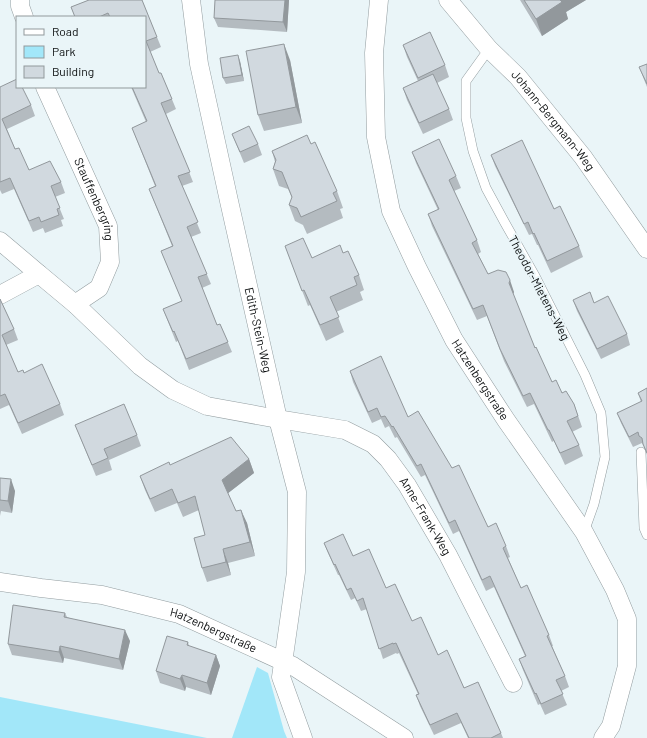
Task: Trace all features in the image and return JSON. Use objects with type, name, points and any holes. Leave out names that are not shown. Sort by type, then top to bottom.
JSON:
[{"type":"street","points":[[20,0],[20,6],[24,16]]},
{"type":"street","name":"Edith-Stein-Weg","points":[[191,0],[199,64],[278,419],[297,492],[296,572],[281,677],[303,738]]},
{"type":"street","name":"Hatzenbergstraße","points":[[379,0],[374,53],[376,137],[391,211],[417,267],[454,340],[506,420],[584,532],[615,590],[627,619],[627,666],[611,726],[603,738]]},
{"type":"street","name":"Johann-Bergmann-Weg","points":[[448,0],[489,49],[518,77],[583,157],[647,249]]},
{"type":"street","name":"Stauffenbergring","points":[[45,88],[108,226],[110,262],[99,288],[75,304]]},
{"type":"street","points":[[0,241],[75,304],[140,366],[173,390],[207,406],[278,419]]},
{"type":"street","points":[[0,295],[39,274]]},
{"type":"street","name":"Anne-Frank-Weg","points":[[278,419],[345,430],[373,444],[388,459],[407,485],[448,555],[513,683]]},
{"type":"street","name":"Hatzenbergstraße","points":[[0,582],[102,595],[179,614],[293,666],[404,738]]},
{"type":"lane","name":"Theodor-Mietens-Weg","points":[[489,49],[466,81],[466,118],[473,151],[486,188],[538,283],[585,375],[601,413],[605,457],[594,504],[584,532]]},
{"type":"lane","points":[[641,452],[644,528],[647,535]]},
{"type":"green space","points":[[257,667],[268,673],[287,738],[232,738]]},
{"type":"green space","points":[[0,697],[207,738],[0,738]]},
{"type":"building","points":[[89,0],[142,0],[157,37],[146,41],[146,16],[110,16],[108,13],[101,16],[75,16],[71,7]]},
{"type":"building","points":[[215,0],[285,0],[283,22],[214,18]]},
{"type":"building","points":[[524,0],[560,0],[562,2],[536,19]]},
{"type":"building","points":[[430,32],[445,65],[418,78],[403,45]]},
{"type":"building","points":[[146,41],[159,73],[161,73],[172,99],[161,103],[190,172],[178,176],[198,222],[187,227],[207,274],[198,277],[217,325],[220,324],[228,342],[186,359],[163,309],[182,301],[161,251],[173,246],[149,189],[156,186],[132,128],[147,121],[132,88],[146,88]]},
{"type":"building","points":[[284,44],[296,107],[258,115],[246,51]]},
{"type":"building","points":[[238,55],[242,75],[223,78],[220,58]]},
{"type":"building","points":[[647,64],[647,84],[639,67]]},
{"type":"building","points":[[433,74],[449,109],[419,123],[403,88]]},
{"type":"building","points":[[16,79],[16,88],[22,88],[31,105],[2,119],[15,149],[19,148],[29,170],[50,161],[61,182],[51,186],[60,208],[57,209],[59,215],[41,222],[39,217],[29,221],[10,178],[0,182],[0,87]]},
{"type":"building","points":[[249,126],[258,144],[240,152],[232,134]]},
{"type":"building","points":[[307,135],[311,144],[315,142],[337,191],[333,193],[337,201],[301,217],[297,208],[289,205],[292,197],[282,172],[273,169],[276,160],[272,151]]},
{"type":"building","points":[[439,139],[456,176],[449,180],[477,240],[472,243],[488,274],[498,270],[506,272],[535,348],[536,347],[552,382],[556,380],[562,393],[566,391],[574,404],[578,416],[567,421],[579,445],[560,453],[530,393],[523,396],[500,349],[483,305],[473,309],[428,214],[439,209],[412,152]]},
{"type":"building","points":[[522,140],[554,209],[560,206],[579,246],[547,261],[528,222],[524,224],[491,155]]},
{"type":"building","points":[[303,238],[312,258],[340,245],[343,253],[348,251],[359,275],[354,277],[357,285],[330,297],[339,317],[320,325],[304,290],[302,291],[285,246]]},
{"type":"building","points":[[590,292],[594,303],[608,296],[627,334],[597,349],[573,300]]},
{"type":"building","points":[[0,299],[14,329],[2,335],[18,372],[23,370],[24,373],[42,364],[60,404],[18,423],[5,394],[0,396]]},
{"type":"building","points":[[381,356],[408,417],[418,411],[452,468],[459,465],[488,527],[496,523],[506,546],[503,548],[521,588],[527,585],[549,635],[547,636],[565,676],[556,680],[563,694],[541,704],[519,659],[526,656],[490,576],[482,580],[455,520],[449,523],[421,464],[417,466],[393,426],[392,427],[385,416],[381,417],[377,408],[368,412],[350,371]]},
{"type":"building","points":[[647,388],[647,453],[642,438],[639,436],[638,432],[629,437],[617,413],[642,401],[638,393]]},
{"type":"building","points":[[124,404],[137,435],[104,449],[108,458],[92,465],[75,425]]},
{"type":"building","points":[[231,437],[249,459],[222,480],[236,511],[241,510],[250,542],[223,549],[226,562],[202,568],[194,538],[205,535],[195,496],[178,503],[172,489],[150,499],[140,476],[169,462],[170,465]]},
{"type":"building","points":[[0,478],[11,479],[8,501],[0,500]]},
{"type":"building","points":[[343,534],[353,556],[369,549],[386,588],[395,584],[412,621],[421,617],[438,655],[447,650],[464,688],[478,682],[501,733],[491,738],[469,738],[457,713],[430,725],[416,695],[419,694],[396,643],[379,649],[363,598],[357,601],[351,588],[347,590],[335,564],[334,565],[324,543]]},
{"type":"building","points":[[13,605],[65,613],[64,617],[125,630],[119,659],[60,646],[59,652],[8,644]]},
{"type":"building","points":[[167,636],[188,642],[187,645],[216,655],[207,683],[182,675],[180,679],[156,671]]}]
